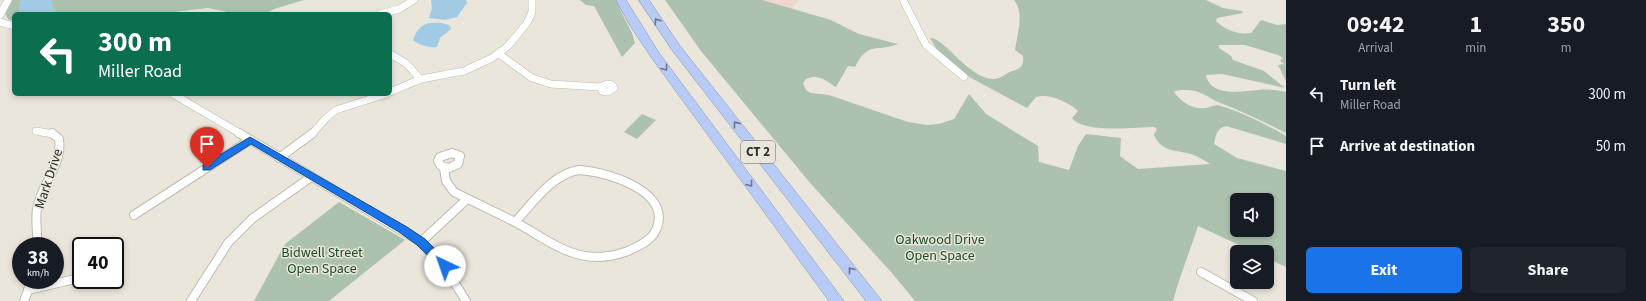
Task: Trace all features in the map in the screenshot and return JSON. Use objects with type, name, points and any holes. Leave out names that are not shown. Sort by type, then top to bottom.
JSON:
[{"type":"highway","name":"CT 2","points":[[621,0],[636,27],[655,55],[837,301]]},
{"type":"highway","name":"CT 2","points":[[644,0],[674,45],[875,301]]},
{"type":"street","points":[[0,15],[8,0]]},
{"type":"street","points":[[388,12],[399,9],[414,0]]},
{"type":"street","points":[[392,91],[420,79],[456,73],[475,67],[499,54],[513,42],[527,25],[534,7],[532,0]]},
{"type":"street","points":[[903,0],[926,45],[964,77]]},
{"type":"street","points":[[0,22],[12,25]]},
{"type":"street","points":[[499,54],[532,78],[551,84],[600,87]]},
{"type":"street","points":[[392,55],[412,67],[420,79]]},
{"type":"street","points":[[176,96],[421,242],[445,266],[461,289],[466,301]]},
{"type":"street","points":[[279,158],[302,143],[315,132],[326,118],[336,110],[380,96]]},
{"type":"street","name":"Mark Drive","points":[[36,131],[47,130],[57,134],[61,141],[60,153],[44,188],[37,208],[37,237]]},
{"type":"street","points":[[134,214],[250,140]]},
{"type":"street","points":[[444,168],[444,178],[447,185],[467,200],[515,222],[567,251],[590,257],[613,256],[641,245],[654,235],[659,224],[657,210],[650,198],[631,185],[598,171],[585,169],[571,170],[560,176],[515,222]]},
{"type":"street","points":[[191,301],[228,242],[253,218],[311,177]]},
{"type":"street","points":[[421,242],[467,200]]},
{"type":"street","points":[[1201,272],[1253,301]]},
{"type":"street","points":[[24,301],[28,290],[72,280]]},
{"type":"shaded area","points":[[762,0],[798,0],[792,9]]},
{"type":"green space","points":[[12,0],[21,0],[19,11],[21,12],[12,12],[12,20],[8,19],[5,13]]},
{"type":"green space","points":[[51,0],[304,0],[269,12],[227,12],[208,8],[174,12],[49,12],[56,11],[52,7]]},
{"type":"green space","points":[[580,0],[615,0],[632,33],[635,43],[622,57],[594,6],[586,5]]},
{"type":"green space","name":"Oakwood Drive Open Space","points":[[665,0],[762,0],[831,20],[859,34],[898,44],[869,50],[864,53],[855,67],[848,66],[836,87],[826,80],[818,77],[810,77],[803,83],[806,90],[811,93],[829,95],[908,122],[927,125],[939,124],[954,119],[969,94],[986,114],[1038,146],[1039,162],[1069,170],[1078,146],[1086,134],[1121,138],[1120,156],[1138,169],[1210,164],[1196,156],[1172,150],[1162,145],[1157,141],[1154,135],[1157,129],[1154,127],[1099,128],[1087,126],[1078,123],[1072,118],[1078,111],[1074,108],[1058,99],[1046,96],[1036,97],[1027,108],[960,72],[939,53],[930,38],[942,43],[974,72],[984,77],[995,79],[1020,68],[1023,62],[1023,56],[1015,50],[1020,18],[1017,5],[1014,0],[1206,0],[1223,8],[1242,11],[1243,13],[1217,18],[1216,21],[1232,31],[1251,33],[1261,20],[1277,25],[1286,24],[1286,81],[1278,65],[1284,64],[1280,61],[1283,58],[1278,55],[1245,45],[1219,45],[1219,48],[1231,56],[1233,60],[1264,71],[1285,88],[1222,74],[1206,75],[1209,82],[1214,87],[1228,92],[1276,90],[1286,92],[1286,133],[1218,102],[1204,94],[1184,90],[1174,92],[1184,102],[1196,108],[1206,108],[1219,105],[1254,119],[1286,136],[1286,144],[1226,126],[1218,131],[1214,144],[1237,158],[1286,171],[1286,267],[1274,261],[1274,245],[1239,245],[1198,226],[1173,301],[915,301],[891,272],[811,184],[701,51]]},
{"type":"green space","points":[[642,114],[656,120],[637,139],[624,132]]},
{"type":"green space","name":"Bidwell Street Open Space","points":[[339,202],[405,240],[329,301],[254,301],[285,244]]},
{"type":"water","points":[[21,0],[51,0],[52,7],[56,11],[21,12],[19,11]]},
{"type":"water","points":[[431,0],[466,0],[467,3],[457,17],[445,20],[429,18],[432,8]]},
{"type":"water","points":[[442,23],[449,25],[451,29],[440,38],[437,47],[424,46],[413,40],[418,30],[424,25]]},
{"type":"route","points":[[207,168],[250,140],[403,230],[421,242],[445,266]]}]
